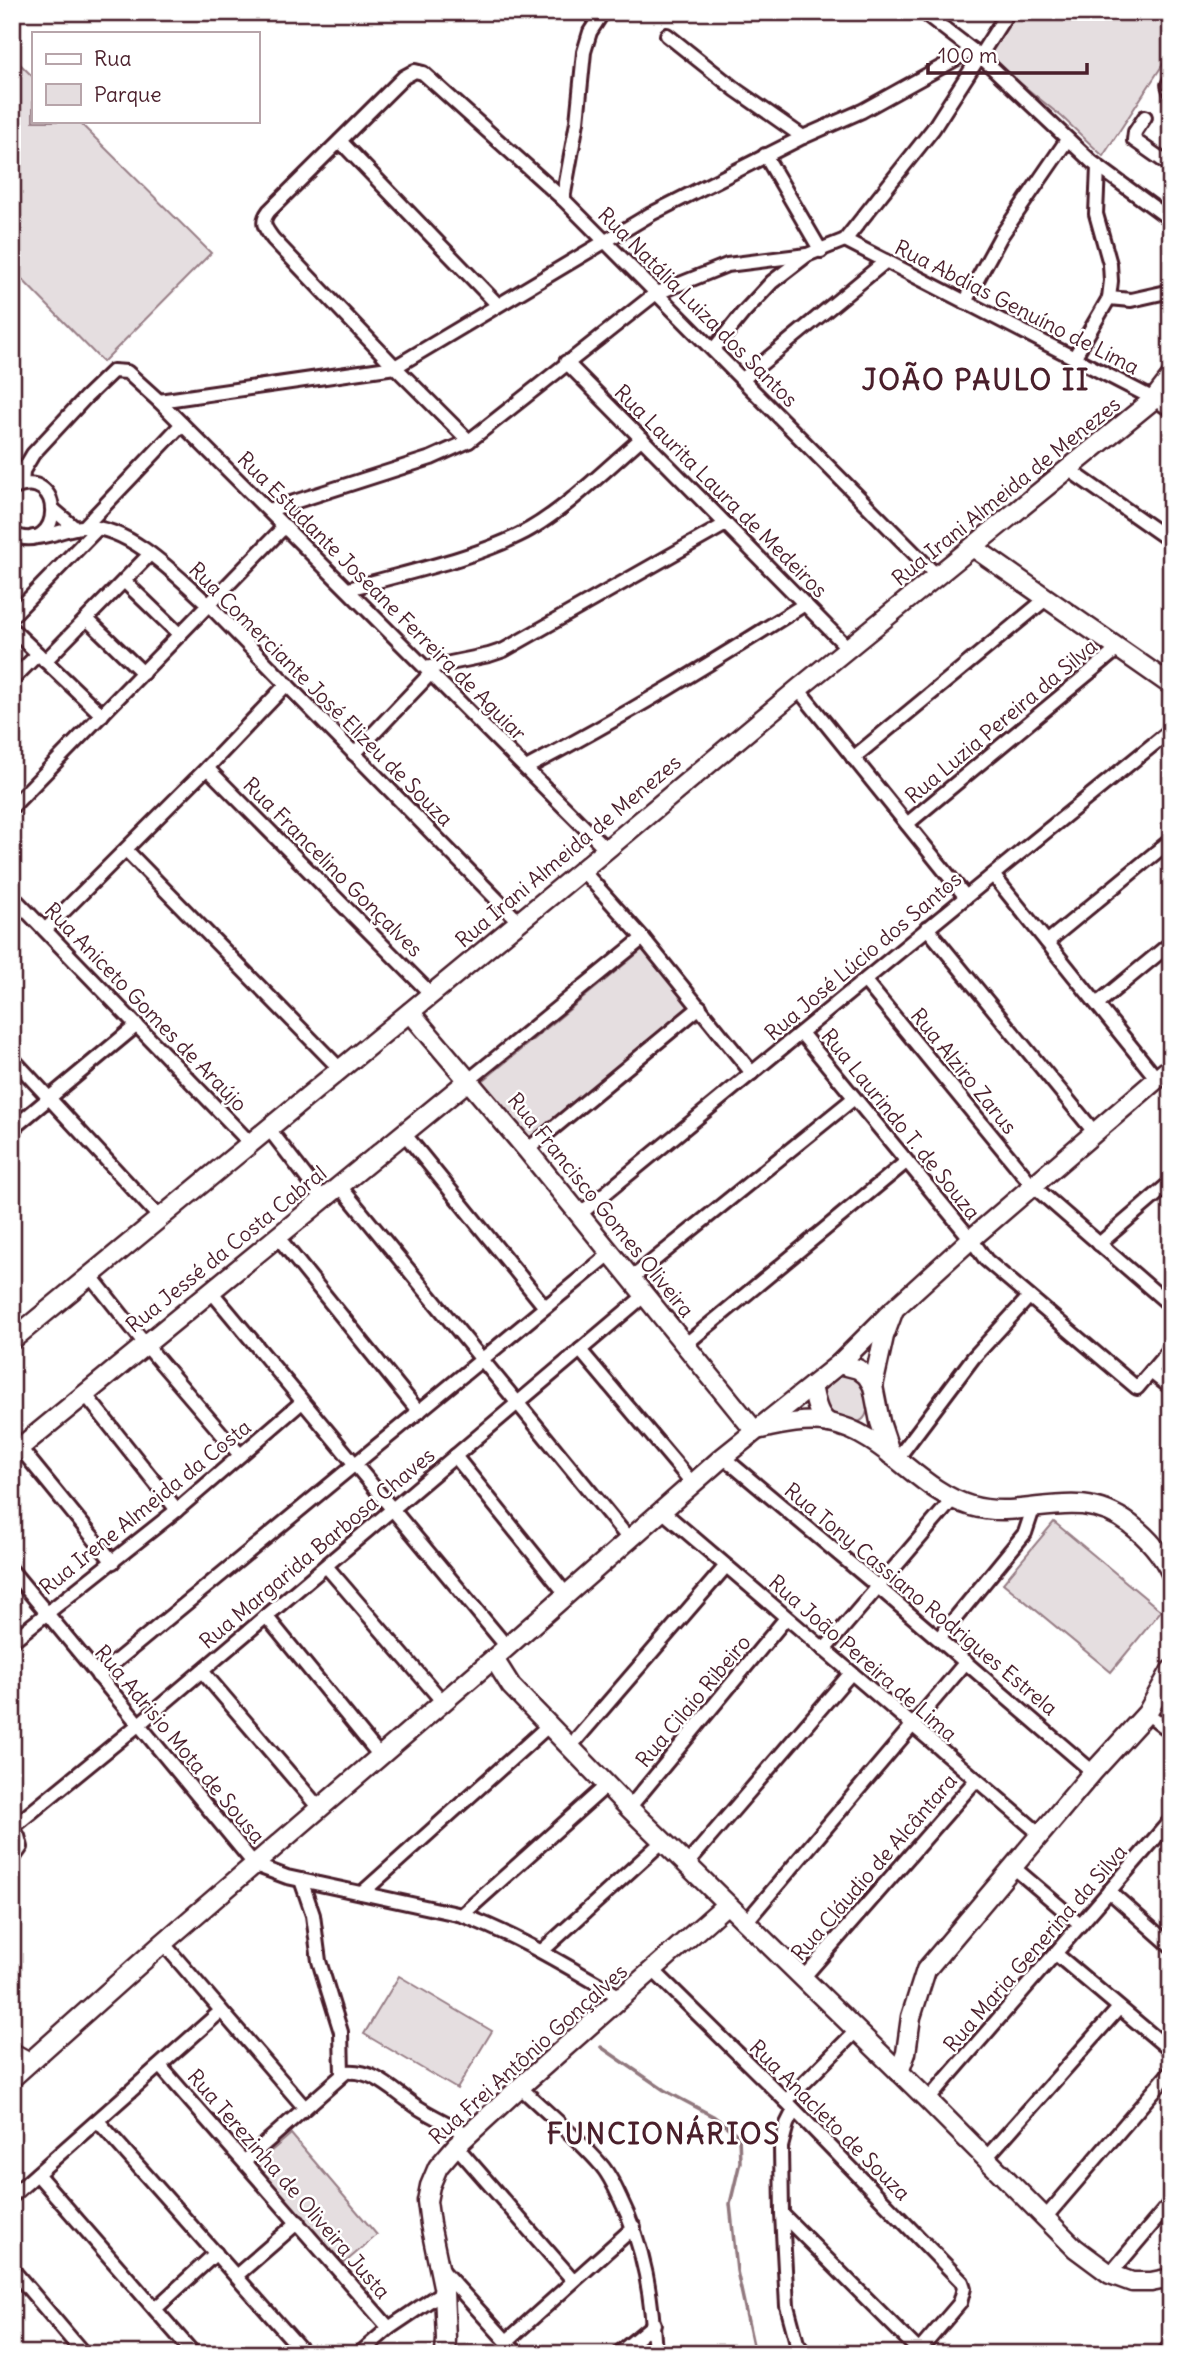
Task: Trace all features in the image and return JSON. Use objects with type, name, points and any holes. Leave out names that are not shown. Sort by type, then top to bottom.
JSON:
[{"type":"street","points":[[563,199],[577,122],[584,52],[590,32],[603,12]]},
{"type":"street","points":[[923,12],[976,53],[1098,167],[1171,220]]},
{"type":"street","points":[[269,510],[431,458],[469,441],[655,294],[727,265],[807,255],[845,240],[933,129],[976,53],[1008,12]]},
{"type":"street","points":[[667,35],[718,77],[803,137]]},
{"type":"street","points":[[159,401],[395,367],[651,214],[765,155],[862,111],[976,53]]},
{"type":"street","name":"Rua Natália Luiza dos Santos","points":[[340,141],[404,77],[415,71],[423,73],[563,199],[938,577]]},
{"type":"street","points":[[1171,79],[1168,89],[1171,94]]},
{"type":"street","points":[[1145,117],[1135,132],[1134,140],[1171,166]]},
{"type":"street","points":[[965,302],[1001,236],[1067,140]]},
{"type":"street","points":[[469,441],[273,239],[263,225],[264,219],[340,141],[497,304]]},
{"type":"street","points":[[765,155],[821,251]]},
{"type":"street","points":[[1074,358],[1109,298],[1110,264],[1096,214],[1098,167]]},
{"type":"street","name":"Rua Abdias Genuíno de Lima","points":[[845,240],[1171,410]]},
{"type":"street","points":[[713,350],[772,282],[807,255]]},
{"type":"street","points":[[743,379],[886,261]]},
{"type":"street","points":[[1109,298],[1131,300],[1171,291]]},
{"type":"street","name":"Rua Laurita Laura de Medeiros","points":[[566,362],[848,648]]},
{"type":"street","name":"Rua Estudante Joseane Ferreira de Aguiar","points":[[15,487],[30,458],[85,398],[113,371],[127,372],[349,589],[607,850]]},
{"type":"street","name":"Rua Irani Almeida de Menezes","points":[[12,1340],[607,850],[798,689],[1154,399],[1171,377]]},
{"type":"street","points":[[12,617],[86,527],[182,424]]},
{"type":"street","points":[[349,589],[481,550],[519,535],[548,518],[642,438]]},
{"type":"street","points":[[1068,469],[1171,541]]},
{"type":"street","name":"Rua Comerciante José Elizeu de Souza","points":[[15,487],[35,485],[46,492],[54,510],[86,527],[124,538],[150,554],[209,605],[519,922]]},
{"type":"street","points":[[33,537],[48,527],[54,510]]},
{"type":"street","points":[[354,754],[429,671],[504,650],[726,524]]},
{"type":"street","points":[[12,807],[285,526]]},
{"type":"street","points":[[13,535],[54,536],[86,527]]},
{"type":"street","points":[[973,547],[1171,685]]},
{"type":"street","points":[[12,680],[87,619],[150,554]]},
{"type":"street","points":[[124,581],[180,635]]},
{"type":"street","points":[[853,758],[1047,598]]},
{"type":"street","points":[[526,768],[594,732],[720,658],[805,604]]},
{"type":"street","points":[[87,619],[143,673]]},
{"type":"street","points":[[12,629],[102,715]]},
{"type":"street","name":"Rua Luzia Pereira da Silva","points":[[907,824],[1119,648]]},
{"type":"street","points":[[46,930],[207,768],[286,684]]},
{"type":"street","points":[[798,689],[965,895]]},
{"type":"street","name":"Rua José Lúcio dos Santos","points":[[580,1214],[865,981],[965,895],[1171,730]]},
{"type":"street","name":"Rua Francelino Gonçalves","points":[[207,768],[431,994]]},
{"type":"street","points":[[1046,942],[1171,840]]},
{"type":"street","points":[[126,850],[340,1069]]},
{"type":"street","points":[[582,870],[643,938],[752,1073]]},
{"type":"street","points":[[993,875],[1157,1079]]},
{"type":"street","name":"Rua Aniceto Gomes de Araújo","points":[[12,896],[251,1144]]},
{"type":"street","points":[[927,928],[1095,1133]]},
{"type":"street","points":[[469,1080],[643,938]]},
{"type":"street","points":[[1097,1004],[1171,943]]},
{"type":"street","name":"Rua Alziro Zarus","points":[[865,981],[1033,1186],[1099,1244],[1168,1299]]},
{"type":"street","points":[[527,1150],[700,1007]]},
{"type":"street","name":"Rua Francisco Gomes Oliveira","points":[[410,1012],[580,1214],[754,1430]]},
{"type":"street","points":[[12,1129],[137,1025]]},
{"type":"street","name":"Rua Laurindo T. de Souza","points":[[801,1033],[986,1260],[1137,1388],[1151,1372]]},
{"type":"street","points":[[12,1058],[160,1218]]},
{"type":"street","points":[[12,2078],[163,1943],[500,1653],[661,1510],[754,1430],[839,1364],[894,1309],[971,1239],[1171,1067]]},
{"type":"street","name":"Rua Jessé da Costa Cabral","points":[[16,1451],[469,1080]]},
{"type":"street","points":[[632,1278],[853,1099]]},
{"type":"street","points":[[269,1129],[323,1199]]},
{"type":"street","points":[[403,1132],[545,1307]]},
{"type":"street","points":[[686,1344],[906,1162]]},
{"type":"street","points":[[1099,1244],[1171,1182]]},
{"type":"street","points":[[339,1185],[629,1539]]},
{"type":"street","points":[[277,1236],[419,1412]]},
{"type":"street","name":"Rua Margarida Barbosa Chaves","points":[[98,1676],[611,1253]]},
{"type":"street","points":[[90,1275],[240,1455]]},
{"type":"street","points":[[210,1290],[392,1510],[500,1653],[511,1686],[569,1748],[928,2100],[1044,2219],[1090,2261],[1110,2274],[1132,2282],[1171,2278]]},
{"type":"street","name":"Rua Margarida Barbosa Chaves","points":[[12,1828],[138,1725],[645,1295]]},
{"type":"street","points":[[894,1457],[973,1359],[1029,1297]]},
{"type":"street","points":[[873,1387],[884,1336],[894,1309]]},
{"type":"street","points":[[1171,1348],[1151,1372],[1171,1388]]},
{"type":"street","points":[[580,1350],[693,1484]]},
{"type":"street","points":[[839,1364],[858,1369],[867,1376],[873,1387],[876,1406],[894,1457]]},
{"type":"street","points":[[812,1386],[824,1420],[847,1429],[894,1457],[953,1499],[971,1506],[988,1508],[1069,1503],[1112,1513],[1139,1531],[1154,1547],[1171,1573]]},
{"type":"street","points":[[85,1394],[177,1510]]},
{"type":"street","name":"Rua Irene Almeida da Costa","points":[[12,1641],[177,1510],[302,1402]]},
{"type":"street","points":[[847,1429],[865,1420],[876,1406]]},
{"type":"street","points":[[754,1430],[790,1423],[829,1423]]},
{"type":"street","points":[[16,1451],[113,1562]]},
{"type":"street","points":[[455,1456],[566,1594]]},
{"type":"street","name":"Rua Tony Cassiano Rodrigues Estrela","points":[[723,1457],[939,1638],[1093,1772]]},
{"type":"street","points":[[824,1650],[953,1499]]},
{"type":"street","points":[[939,1638],[1024,1533],[1034,1506]]},
{"type":"street","name":"Rua João Pereira de Lima","points":[[661,1510],[1040,1834]]},
{"type":"street","points":[[326,1566],[443,1702]]},
{"type":"street","points":[[569,1748],[726,1566]]},
{"type":"street","name":"Rua Adrisio Mota de Sousa","points":[[12,1571],[255,1865],[301,1880],[462,1915],[503,1931],[542,1951],[622,1998]]},
{"type":"street","points":[[266,1616],[380,1756]]},
{"type":"street","name":"Rua Cilaio Ribeiro","points":[[629,1808],[786,1618]]},
{"type":"street","points":[[746,1922],[966,1662]]},
{"type":"street","points":[[899,2072],[906,2053],[911,2017],[926,1970],[1012,1866],[1147,1713],[1171,1670]]},
{"type":"street","points":[[202,1671],[319,1808]]},
{"type":"street","points":[[686,1865],[851,1673]]},
{"type":"street","points":[[1147,1713],[1171,1732]]},
{"type":"street","points":[[362,1893],[548,1726]]},
{"type":"street","name":"Rua Cláudio de Alcântara","points":[[802,1979],[976,1780]]},
{"type":"street","points":[[462,1915],[607,1786]]},
{"type":"street","name":"Rua Maria Generina da Silva","points":[[928,2100],[1171,1821]]},
{"type":"street","points":[[12,1828],[21,1847],[12,1860]]},
{"type":"street","points":[[542,1951],[662,1842]]},
{"type":"street","points":[[1012,1866],[1080,1924]]},
{"type":"street","points":[[301,1880],[313,1914],[319,1961],[341,2032],[342,2074]]},
{"type":"street","points":[[1109,1891],[1170,1943]]},
{"type":"street","name":"Rua Frei Antônio Gonçalves","points":[[445,2354],[444,2291],[430,2224],[428,2193],[438,2167],[462,2140],[520,2087],[654,1971],[727,1903]]},
{"type":"street","points":[[163,1943],[305,2108]]},
{"type":"street","points":[[1056,1954],[1171,2051]]},
{"type":"street","name":"Rua Anacleto de Souza","points":[[654,1971],[958,2278],[964,2287],[960,2303],[920,2353]]},
{"type":"street","points":[[986,2158],[1119,2008]]},
{"type":"street","points":[[12,2196],[221,2011]]},
{"type":"street","points":[[805,2354],[797,2343],[786,2306],[781,2147],[790,2106],[856,2031]]},
{"type":"street","points":[[12,2050],[32,2061]]},
{"type":"street","name":"Rua Terezinha de Oliveira Justa","points":[[160,2066],[389,2328]]},
{"type":"street","points":[[245,2161],[342,2074],[356,2071],[379,2079],[462,2140],[573,2280]]},
{"type":"street","points":[[1044,2219],[1171,2071]]},
{"type":"street","points":[[520,2087],[603,2166],[634,2227],[645,2260],[655,2354]]},
{"type":"street","points":[[98,2121],[305,2354]]},
{"type":"street","points":[[37,2174],[194,2354]]},
{"type":"street","points":[[1110,2274],[1171,2202]]},
{"type":"street","points":[[782,2214],[920,2353]]},
{"type":"street","points":[[236,2276],[298,2222]]},
{"type":"street","points":[[507,2341],[634,2227]]},
{"type":"street","points":[[155,2309],[216,2253]]},
{"type":"street","points":[[437,2265],[518,2354]]},
{"type":"street","points":[[12,2269],[84,2354]]},
{"type":"street","points":[[359,2354],[389,2328],[444,2291]]},
{"type":"street","points":[[618,2354],[653,2324]]},
{"type":"green space","points":[[1011,12],[1171,12],[1171,52],[1103,156],[1062,117],[984,54]]},
{"type":"green space","points":[[12,56],[32,76],[32,122],[79,122],[211,253],[103,362],[12,269]]},
{"type":"green space","points":[[643,949],[691,1007],[528,1142],[479,1084]]},
{"type":"green space","points":[[842,1375],[851,1375],[865,1384],[867,1410],[862,1420],[856,1423],[835,1424],[821,1397],[827,1383]]},
{"type":"green space","points":[[1054,1522],[1161,1611],[1111,1672],[1003,1583]]},
{"type":"green space","points":[[399,1976],[492,2031],[457,2089],[364,2034]]},
{"type":"green space","points":[[291,2134],[377,2235],[342,2265],[256,2164]]},
{"type":"waterway","points":[[601,2047],[664,2090],[713,2116],[739,2136],[740,2162],[730,2204],[737,2271],[755,2354]]},
{"type":"district","name":"JOÃO PAULO II","points":[[976,380]]},
{"type":"district","name":"FUNCIONÁRIOS","points":[[664,2134]]}]
